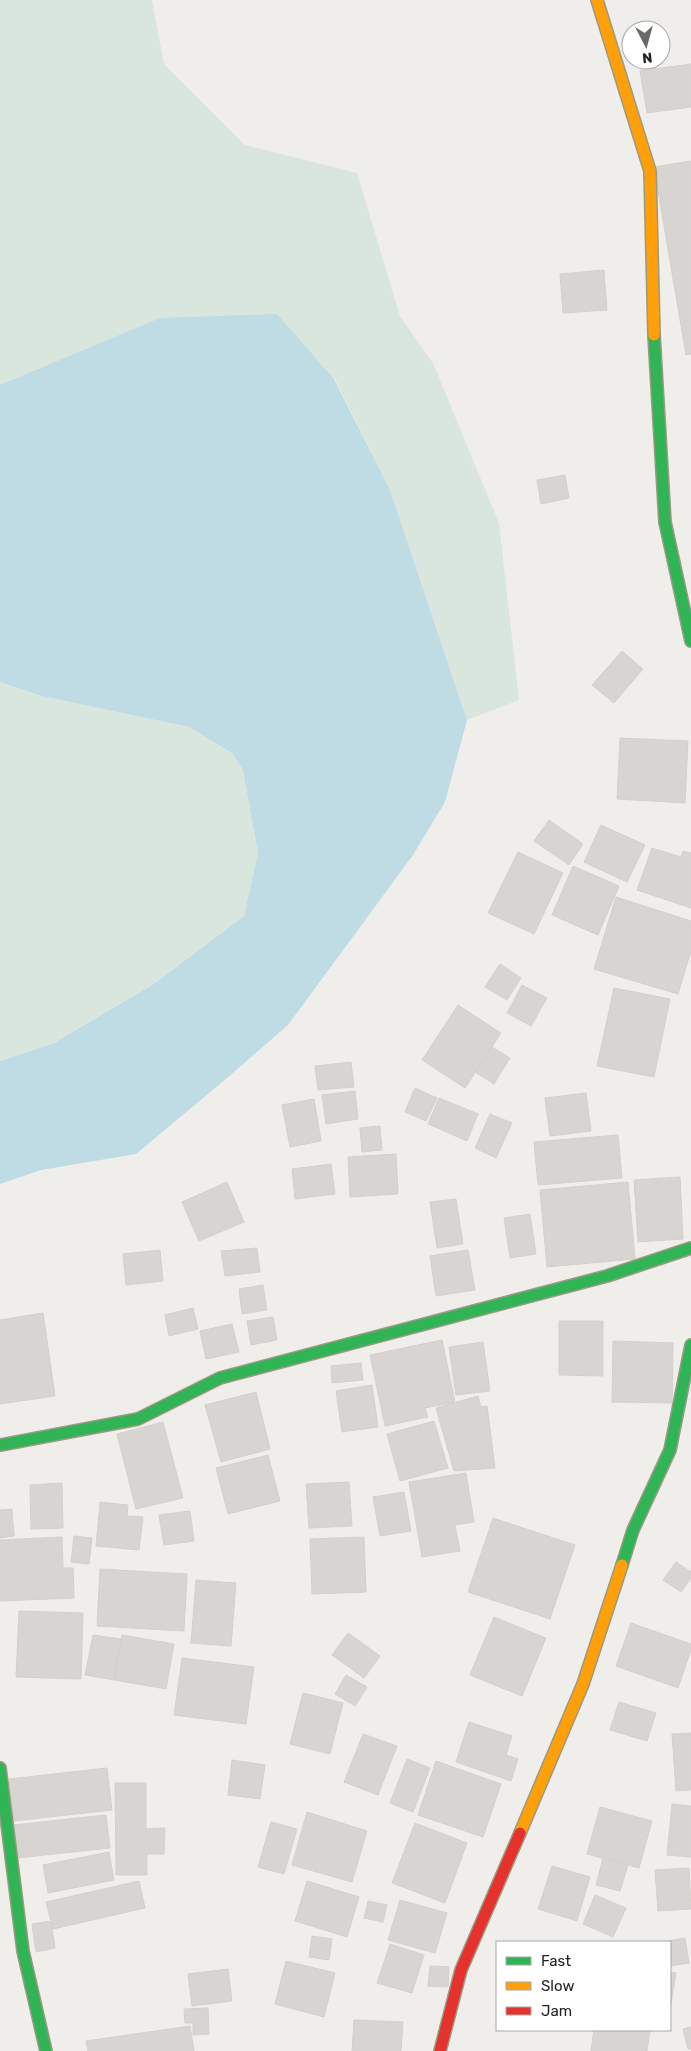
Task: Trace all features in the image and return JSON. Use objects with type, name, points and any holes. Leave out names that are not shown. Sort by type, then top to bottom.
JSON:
[{"type":"street","points":[[597,0],[650,171],[655,360],[665,522],[691,640]]},
{"type":"street","points":[[0,1444],[138,1420],[220,1378],[607,1276],[691,1248]]},
{"type":"street","points":[[440,2051],[462,1970],[583,1684],[633,1530],[670,1450],[691,1345]]},
{"type":"street","points":[[0,1768],[23,1951],[46,2051]]},
{"type":"shaded area","points":[[0,0],[152,0],[164,64],[245,145],[357,173],[400,316],[433,363],[499,523],[519,700],[467,720],[390,490],[335,379],[0,385]]},
{"type":"shaded area","points":[[0,682],[42,696],[189,727],[232,753],[243,770],[258,853],[244,916],[154,984],[54,1043],[0,1061]]},
{"type":"water","points":[[277,314],[334,379],[390,490],[467,720],[445,802],[413,855],[288,1025],[227,1078],[136,1154],[41,1170],[0,1184],[0,1061],[54,1043],[154,984],[244,916],[258,853],[243,770],[232,753],[189,727],[42,696],[0,682],[0,385],[160,318]]},
{"type":"building","points":[[691,64],[691,107],[647,113],[640,71],[671,70],[671,67]]},
{"type":"building","points":[[691,161],[691,354],[686,355],[654,167]]},
{"type":"building","points":[[604,270],[607,310],[563,313],[560,274]]},
{"type":"building","points":[[565,475],[569,498],[541,504],[537,480]]},
{"type":"building","points":[[622,651],[643,669],[614,703],[592,685]]},
{"type":"building","points":[[620,738],[688,741],[685,803],[617,799]]},
{"type":"building","points":[[549,820],[583,844],[569,865],[534,841]]},
{"type":"building","points":[[601,825],[645,845],[627,882],[584,862]]},
{"type":"building","points":[[652,848],[681,857],[683,851],[691,853],[691,908],[637,890]]},
{"type":"building","points":[[518,852],[563,873],[534,934],[488,913]]},
{"type":"building","points":[[573,866],[619,886],[598,935],[552,915]]},
{"type":"building","points":[[616,897],[691,921],[691,951],[678,994],[594,969]]},
{"type":"building","points":[[500,964],[521,978],[507,1000],[485,987]]},
{"type":"building","points":[[522,985],[547,998],[531,1026],[507,1013]]},
{"type":"building","points":[[614,988],[670,999],[654,1077],[597,1066]]},
{"type":"building","points":[[458,1005],[501,1033],[465,1088],[422,1060]]},
{"type":"building","points":[[492,1047],[510,1058],[494,1084],[475,1072]]},
{"type":"building","points":[[351,1062],[354,1087],[318,1090],[315,1066]]},
{"type":"building","points":[[415,1088],[437,1098],[426,1121],[405,1112]]},
{"type":"building","points":[[355,1091],[358,1119],[326,1124],[322,1095]]},
{"type":"building","points":[[586,1093],[591,1131],[550,1136],[545,1098]]},
{"type":"building","points":[[439,1098],[478,1114],[467,1141],[428,1124]]},
{"type":"building","points":[[314,1099],[321,1141],[290,1147],[282,1105]]},
{"type":"building","points":[[490,1114],[512,1123],[496,1158],[475,1148]]},
{"type":"building","points":[[380,1126],[382,1150],[362,1152],[360,1128]]},
{"type":"building","points":[[618,1135],[622,1178],[538,1185],[534,1142]]},
{"type":"building","points":[[396,1154],[398,1194],[350,1197],[348,1157]]},
{"type":"building","points":[[331,1164],[335,1194],[295,1199],[292,1169]]},
{"type":"building","points":[[680,1177],[683,1239],[638,1242],[634,1180]]},
{"type":"building","points":[[227,1182],[244,1222],[199,1241],[182,1202]]},
{"type":"building","points":[[628,1182],[635,1259],[547,1267],[540,1190]]},
{"type":"building","points":[[456,1199],[463,1244],[437,1248],[430,1202]]},
{"type":"building","points":[[530,1214],[536,1254],[510,1258],[504,1218]]},
{"type":"building","points":[[257,1248],[260,1272],[225,1276],[221,1251]]},
{"type":"building","points":[[160,1250],[163,1281],[126,1285],[123,1254]]},
{"type":"building","points":[[468,1250],[475,1290],[436,1296],[430,1256]]},
{"type":"building","points":[[263,1285],[267,1310],[242,1314],[239,1289]]},
{"type":"building","points":[[193,1308],[198,1329],[169,1336],[165,1315]]},
{"type":"building","points":[[43,1313],[55,1396],[0,1404],[0,1320]]},
{"type":"building","points":[[273,1317],[277,1340],[251,1345],[247,1321]]},
{"type":"building","points":[[559,1321],[603,1321],[603,1376],[559,1375]]},
{"type":"building","points":[[232,1324],[239,1352],[206,1359],[200,1331]]},
{"type":"building","points":[[442,1340],[455,1402],[425,1408],[428,1417],[385,1426],[370,1355]]},
{"type":"building","points":[[613,1341],[673,1343],[672,1403],[612,1402]]},
{"type":"building","points":[[483,1342],[490,1391],[456,1395],[449,1347]]},
{"type":"building","points":[[361,1363],[363,1380],[332,1383],[331,1366]]},
{"type":"building","points":[[372,1385],[378,1427],[342,1432],[336,1391]]},
{"type":"building","points":[[256,1392],[270,1449],[221,1462],[205,1405]]},
{"type":"building","points":[[478,1396],[481,1407],[487,1406],[495,1468],[454,1471],[436,1408]]},
{"type":"building","points":[[434,1421],[448,1468],[400,1481],[387,1434]]},
{"type":"building","points":[[163,1422],[183,1498],[136,1509],[117,1434]]},
{"type":"building","points":[[268,1455],[280,1501],[228,1514],[216,1468]]},
{"type":"building","points":[[466,1473],[474,1522],[455,1525],[460,1551],[422,1557],[409,1482]]},
{"type":"building","points":[[349,1482],[352,1526],[309,1528],[306,1484]]},
{"type":"building","points":[[62,1483],[63,1528],[31,1529],[30,1485]]},
{"type":"building","points":[[404,1492],[411,1531],[380,1536],[373,1497]]},
{"type":"building","points":[[100,1502],[128,1505],[127,1516],[143,1517],[139,1550],[96,1546]]},
{"type":"building","points":[[12,1509],[14,1536],[0,1538],[0,1510]]},
{"type":"building","points":[[190,1511],[194,1541],[164,1545],[159,1515]]},
{"type":"building","points":[[493,1518],[575,1545],[550,1619],[468,1592]]},
{"type":"building","points":[[74,1536],[92,1538],[89,1564],[71,1562]]},
{"type":"building","points":[[62,1537],[63,1568],[73,1568],[74,1598],[0,1601],[0,1540]]},
{"type":"building","points":[[364,1537],[366,1592],[312,1594],[310,1539]]},
{"type":"building","points":[[676,1562],[691,1572],[691,1578],[681,1592],[663,1580]]},
{"type":"building","points":[[100,1569],[187,1574],[184,1631],[97,1626]]},
{"type":"building","points":[[196,1580],[236,1583],[231,1646],[191,1643]]},
{"type":"building","points":[[19,1611],[83,1613],[81,1679],[16,1677]]},
{"type":"building","points":[[494,1617],[546,1638],[522,1696],[470,1675]]},
{"type":"building","points":[[631,1623],[691,1644],[691,1650],[678,1688],[616,1666]]},
{"type":"building","points":[[348,1633],[380,1656],[364,1678],[332,1655]]},
{"type":"building","points":[[93,1635],[121,1639],[114,1680],[85,1675]]},
{"type":"building","points":[[122,1635],[174,1644],[166,1689],[114,1680]]},
{"type":"building","points":[[182,1658],[254,1667],[246,1724],[174,1715]]},
{"type":"building","points":[[346,1675],[367,1687],[355,1706],[335,1694]]},
{"type":"building","points":[[303,1693],[343,1703],[330,1754],[290,1744]]},
{"type":"building","points":[[619,1702],[656,1713],[647,1741],[610,1730]]},
{"type":"building","points":[[469,1722],[512,1736],[506,1755],[518,1759],[511,1781],[456,1762]]},
{"type":"building","points":[[691,1733],[691,1790],[676,1791],[672,1734]]},
{"type":"building","points":[[363,1734],[397,1746],[378,1795],[344,1782]]},
{"type":"building","points":[[407,1759],[430,1768],[413,1812],[390,1803]]},
{"type":"building","points":[[232,1760],[265,1765],[260,1799],[228,1795]]},
{"type":"building","points":[[436,1761],[501,1784],[483,1837],[418,1815]]},
{"type":"building","points":[[107,1768],[112,1810],[14,1821],[9,1779]]},
{"type":"building","points":[[115,1783],[146,1783],[146,1829],[165,1828],[164,1854],[147,1854],[147,1875],[116,1875]]},
{"type":"building","points":[[672,1804],[691,1806],[691,1857],[667,1855]]},
{"type":"building","points":[[600,1807],[652,1821],[639,1868],[587,1854]]},
{"type":"building","points":[[307,1812],[367,1831],[352,1882],[292,1865]]},
{"type":"building","points":[[106,1815],[110,1848],[17,1858],[13,1825]]},
{"type":"building","points":[[271,1822],[297,1829],[284,1874],[258,1867]]},
{"type":"building","points":[[415,1823],[467,1843],[445,1903],[392,1883]]},
{"type":"building","points":[[109,1852],[114,1880],[48,1893],[43,1865]]},
{"type":"building","points":[[603,1858],[628,1865],[620,1891],[596,1885]]},
{"type":"building","points":[[552,1866],[590,1877],[577,1921],[538,1909]]},
{"type":"building","points":[[689,1868],[691,1909],[658,1911],[655,1870]]},
{"type":"building","points":[[139,1881],[145,1908],[53,1929],[46,1902]]},
{"type":"building","points":[[307,1881],[359,1897],[347,1937],[295,1921]]},
{"type":"building","points":[[595,1895],[626,1908],[613,1937],[583,1924]]},
{"type":"building","points":[[400,1900],[447,1913],[435,1953],[388,1940]]},
{"type":"building","points":[[368,1901],[387,1905],[383,1922],[364,1918]]},
{"type":"building","points":[[51,1921],[55,1948],[36,1952],[32,1924]]},
{"type":"building","points":[[312,1936],[332,1939],[329,1960],[309,1957]]},
{"type":"building","points":[[685,1938],[689,1963],[671,1966],[671,1941],[667,1941]]},
{"type":"building","points":[[390,1944],[424,1955],[412,1993],[377,1983]]},
{"type":"building","points":[[286,1961],[335,1973],[324,2017],[275,2004]]},
{"type":"building","points":[[430,1966],[449,1967],[448,1987],[428,1986]]},
{"type":"building","points":[[228,1969],[232,2001],[192,2006],[188,1974]]},
{"type":"building","points":[[671,1972],[676,1973],[671,2004]]},
{"type":"building","points":[[208,2008],[209,2034],[193,2035],[193,2023],[185,2023],[184,2009]]},
{"type":"building","points":[[354,2020],[403,2022],[401,2051],[352,2051]]},
{"type":"building","points":[[190,2026],[194,2051],[88,2051],[86,2041]]},
{"type":"building","points":[[691,2027],[691,2049],[688,2049],[683,2029]]},
{"type":"building","points":[[594,2031],[650,2031],[647,2051],[591,2051]]},
{"type":"traffic: fast","points":[[654,335],[665,522],[691,641]]},
{"type":"traffic: fast","points":[[0,1445],[138,1419],[220,1378],[607,1276],[691,1248]]},
{"type":"traffic: fast","points":[[622,1565],[633,1530],[670,1450],[691,1345]]},
{"type":"traffic: fast","points":[[0,1768],[23,1951],[46,2051]]},
{"type":"traffic: slow","points":[[597,0],[650,171],[654,335]]},
{"type":"traffic: slow","points":[[520,1833],[583,1684],[622,1565]]},
{"type":"traffic: jam","points":[[440,2051],[461,1970],[520,1833]]}]
